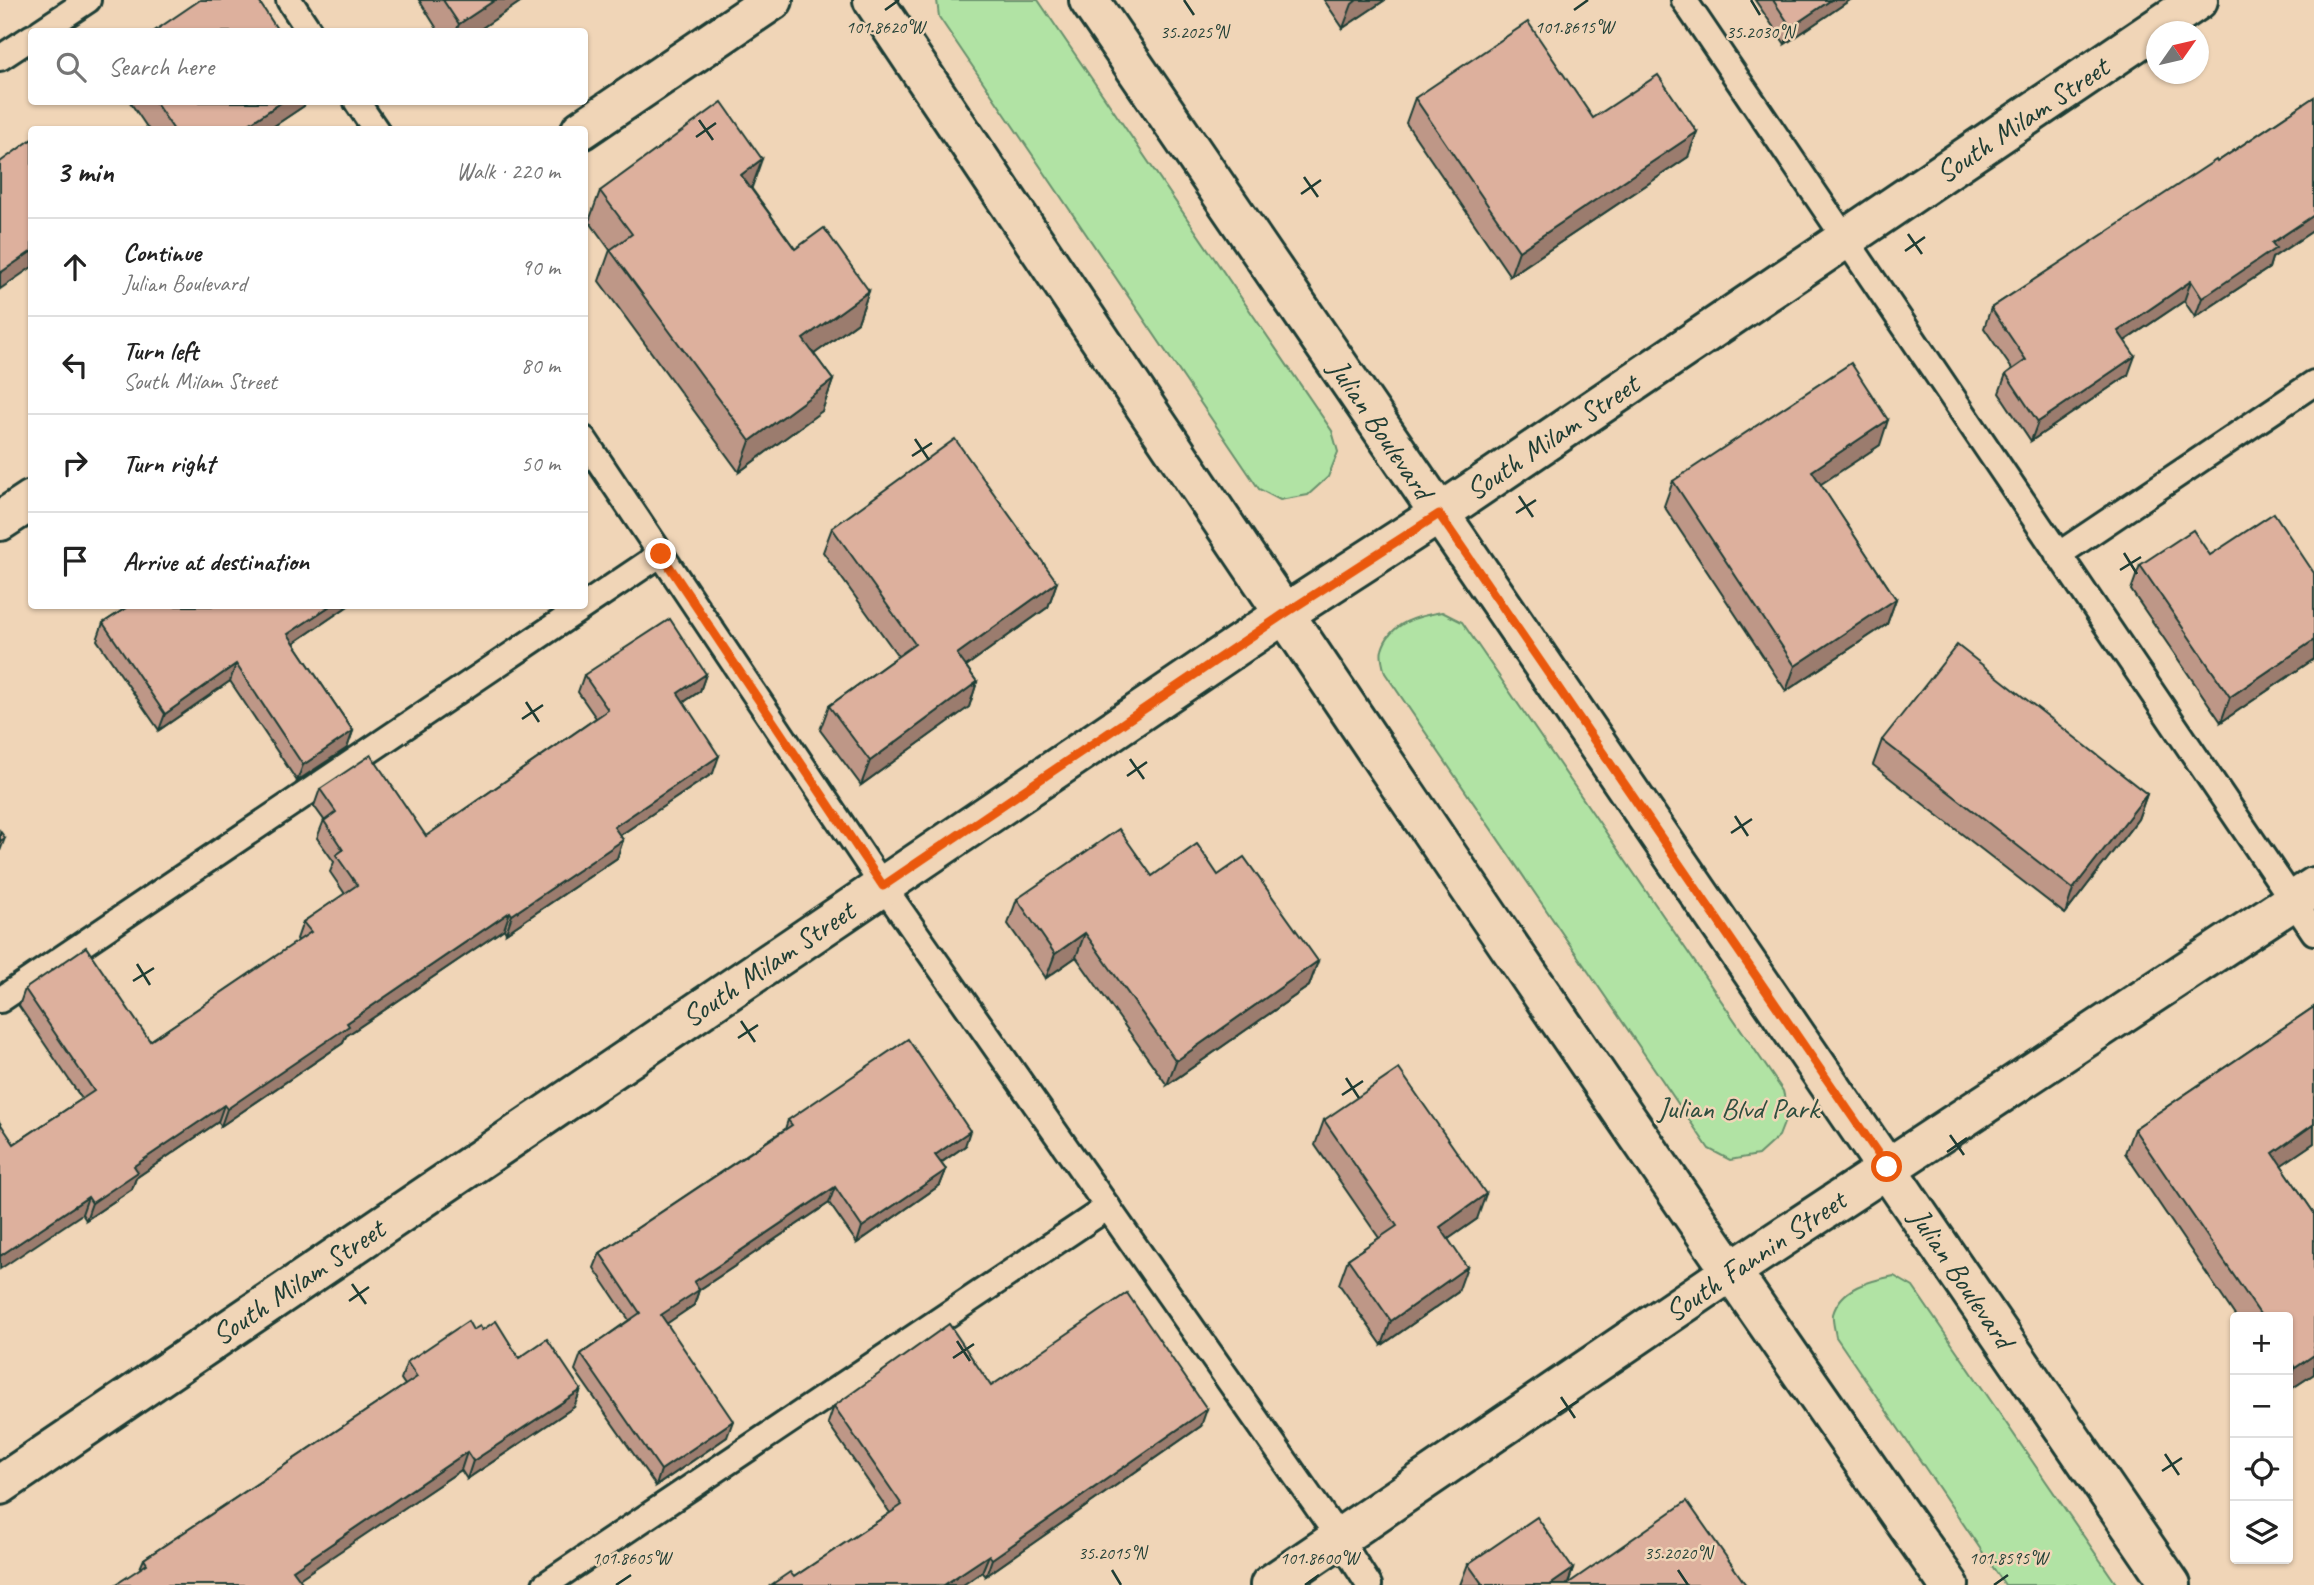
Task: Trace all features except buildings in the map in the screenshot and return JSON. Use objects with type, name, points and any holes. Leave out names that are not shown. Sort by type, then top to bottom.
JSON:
[{"type":"street","points":[[587,126],[773,0]]},
{"type":"street","points":[[873,0],[1284,614],[1730,1272],[1949,1585]]},
{"type":"street","name":"Julian Boulevard","points":[[1089,0],[2171,1585]]},
{"type":"street","name":"South Milam Street","points":[[0,1485],[1284,614],[1439,514],[2198,0]]},
{"type":"street","points":[[0,522],[28,503]]},
{"type":"street","name":"South Fannin Street","points":[[1270,1585],[1730,1272],[2303,894]]},
{"type":"lane","points":[[46,28],[88,0]]},
{"type":"lane","points":[[289,0],[307,28]]},
{"type":"lane","points":[[1684,0],[2058,555],[2303,894],[2314,932]]},
{"type":"lane","points":[[0,58],[28,40]]},
{"type":"lane","points":[[359,105],[373,126]]},
{"type":"lane","points":[[2058,555],[2314,383]]},
{"type":"lane","points":[[588,445],[883,886],[1339,1538],[1369,1585]]},
{"type":"lane","points":[[588,603],[661,554]]},
{"type":"lane","points":[[0,1000],[579,609]]},
{"type":"lane","points":[[545,1585],[1108,1207]]},
{"type":"green space","points":[[937,0],[1038,0],[1332,431],[1338,452],[1328,477],[1308,495],[1280,500],[1259,489],[939,17]]},
{"type":"green space","name":"Julian Blvd Park","points":[[1442,612],[1462,622],[1783,1091],[1788,1113],[1779,1136],[1758,1155],[1730,1160],[1709,1149],[1385,673],[1381,652],[1391,633],[1415,618]]},
{"type":"green space","points":[[1894,1276],[1913,1287],[2117,1585],[2005,1585],[1836,1337],[1833,1314],[1842,1297],[1866,1283]]},
{"type":"route","points":[[661,554],[883,886],[1284,614],[1439,514],[1887,1167]]}]
